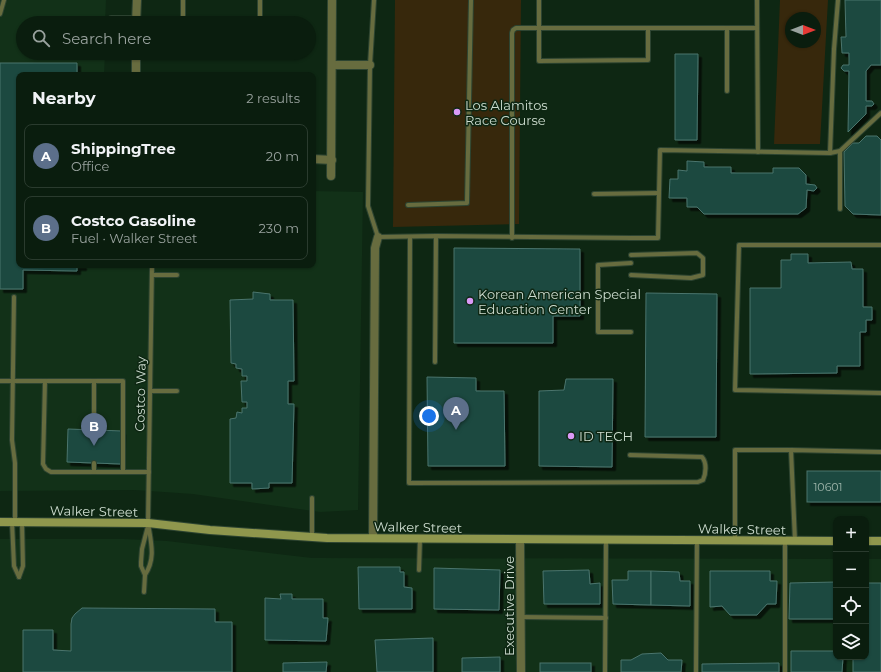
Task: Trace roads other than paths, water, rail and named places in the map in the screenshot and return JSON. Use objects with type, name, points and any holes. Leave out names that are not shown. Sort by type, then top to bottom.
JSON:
[{"type":"main road","name":"Walker Street","points":[[0,522],[148,523],[210,530],[312,537],[520,540],[833,541]]},
{"type":"main road","points":[[869,541],[881,541]]},
{"type":"street","points":[[136,16],[137,0]]},
{"type":"street","points":[[331,176],[332,0]]},
{"type":"street","points":[[136,60],[136,72]]},
{"type":"street","points":[[332,65],[370,65]]},
{"type":"street","points":[[316,159],[332,160]]},
{"type":"street","points":[[373,538],[375,248],[378,237]]},
{"type":"street","name":"Executive Drive","points":[[520,540],[521,672]]},
{"type":"lane","points":[[0,14],[4,0]]},
{"type":"lane","points":[[183,0],[183,16]]},
{"type":"lane","points":[[260,0],[260,16]]},
{"type":"lane","points":[[374,0],[370,65],[368,206],[378,237],[436,236],[512,238],[658,238],[660,150],[830,153],[840,151],[881,113]]},
{"type":"lane","points":[[408,205],[467,204],[471,0]]},
{"type":"lane","points":[[539,0],[539,60],[648,60],[648,28]]},
{"type":"lane","points":[[757,0],[758,152]]},
{"type":"lane","points":[[830,153],[834,48],[838,0]]},
{"type":"lane","points":[[512,238],[513,30],[516,28],[757,28]]},
{"type":"lane","points":[[727,28],[727,91]]},
{"type":"lane","points":[[840,151],[840,209]]},
{"type":"lane","points":[[594,194],[659,194]]},
{"type":"lane","points":[[435,362],[436,236]]},
{"type":"lane","points":[[410,237],[409,483],[698,482],[703,480],[705,476],[705,461],[702,457],[630,455]]},
{"type":"lane","points":[[881,246],[739,245],[735,390],[881,393]]},
{"type":"lane","points":[[631,255],[697,253],[704,258],[703,275],[691,278],[631,275]]},
{"type":"lane","points":[[631,263],[598,265],[598,332],[631,332]]},
{"type":"lane","name":"Costco Way","points":[[148,523],[152,268]]},
{"type":"lane","points":[[152,275],[177,275]]},
{"type":"lane","points":[[14,297],[12,440],[15,463],[16,522],[14,566],[19,577],[23,566],[16,522]]},
{"type":"lane","points":[[0,381],[123,381],[123,472]]},
{"type":"lane","points":[[45,381],[43,464],[46,469],[50,472],[149,472]]},
{"type":"lane","points":[[94,381],[94,430]]},
{"type":"lane","points":[[150,391],[177,391]]},
{"type":"lane","points":[[735,540],[735,450],[881,452]]},
{"type":"lane","points":[[791,450],[795,542]]},
{"type":"lane","points":[[94,463],[94,472]]},
{"type":"lane","points":[[312,498],[312,537]]},
{"type":"lane","points":[[144,592],[145,575],[141,562],[142,549],[148,523]]},
{"type":"lane","points":[[145,575],[150,567],[152,549],[148,523]]},
{"type":"lane","points":[[419,570],[420,539]]},
{"type":"lane","points":[[606,540],[606,672]]},
{"type":"lane","points":[[696,672],[697,540]]},
{"type":"lane","points":[[785,541],[785,672]]},
{"type":"lane","points":[[521,617],[606,618]]},
{"type":"place","name":"Los Alamitos Race Course","points":[[457,112]]},
{"type":"place","name":"Korean American Special Education Center","points":[[470,301]]},
{"type":"place","name":"ShippingTree","points":[[456,430]]},
{"type":"place","name":"ID TECH","points":[[571,436]]},
{"type":"place","name":"Costco Gasoline","points":[[94,446]]}]
